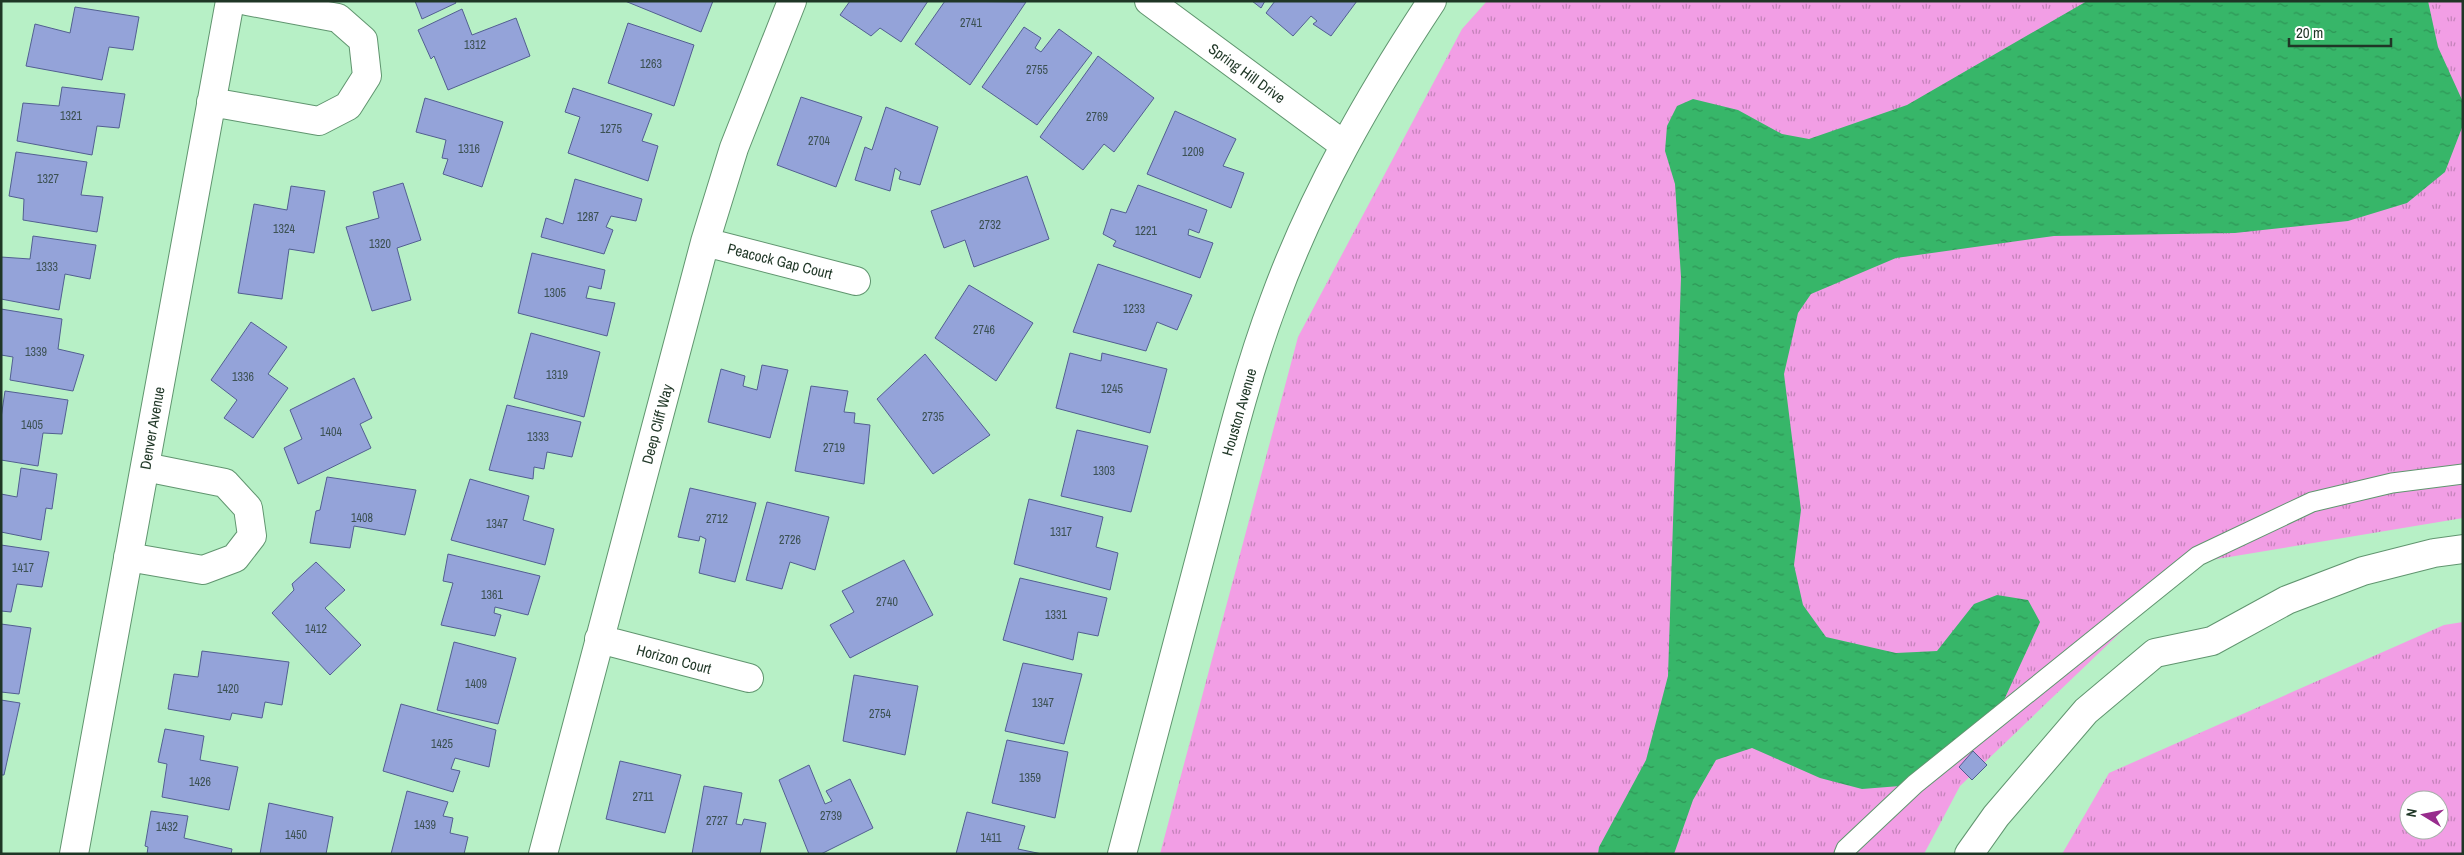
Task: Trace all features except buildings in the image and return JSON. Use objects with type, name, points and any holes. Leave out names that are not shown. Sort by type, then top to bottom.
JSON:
[{"type":"street","name":"Denver Avenue","points":[[74,854],[230,1]]},
{"type":"street","points":[[211,102],[319,121],[348,106],[367,76],[363,40],[338,18],[247,1]]},
{"type":"street","name":"Deep Cliff Way","points":[[543,854],[705,242],[734,148],[792,1]]},
{"type":"street","name":"Spring Hill Drive","points":[[1149,1],[1344,145]]},
{"type":"street","name":"Houston Avenue","points":[[1122,854],[1240,404],[1274,300],[1312,209],[1344,145],[1396,56],[1432,1]]},
{"type":"street","name":"Peacock Gap Court","points":[[705,242],[856,281]]},
{"type":"street","points":[[128,557],[203,570],[235,558],[252,536],[248,508],[225,483],[145,467]]},
{"type":"street","points":[[1969,854],[1996,816],[2086,711],[2155,653],[2212,641],[2287,600],[2363,571],[2434,553],[2463,549]]},
{"type":"street","name":"Horizon Court","points":[[599,639],[749,678]]},
{"type":"lane","points":[[1844,854],[1846,849],[1915,784],[2198,556],[2312,502],[2392,483],[2463,474]]},
{"type":"green space","points":[[1487,1],[2463,1],[2463,518],[2193,563],[1960,786],[1924,854],[1160,854],[1298,337],[1462,29]]},
{"type":"green space","points":[[2463,622],[2463,854],[2062,854],[2109,773],[2444,625]]},
{"type":"water","points":[[2087,1],[2428,1],[2438,47],[2463,102],[2463,125],[2445,172],[2407,203],[2348,221],[2235,233],[2054,236],[1896,258],[1811,294],[1798,313],[1784,374],[1801,510],[1794,565],[1803,605],[1826,637],[1896,653],[1937,651],[1974,604],[1997,595],[2028,600],[2040,622],[2004,700],[1900,786],[1862,789],[1820,778],[1752,748],[1716,760],[1693,800],[1674,854],[1598,854],[1599,847],[1646,760],[1668,676],[1681,277],[1675,184],[1665,151],[1667,126],[1677,106],[1693,99],[1738,110],[1782,134],[1809,139],[1907,105]]}]
